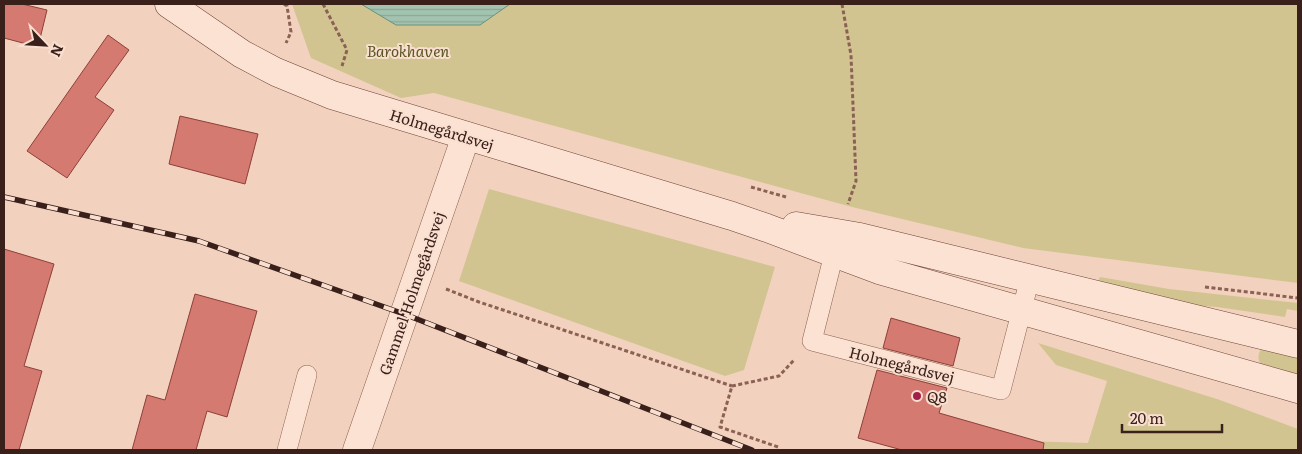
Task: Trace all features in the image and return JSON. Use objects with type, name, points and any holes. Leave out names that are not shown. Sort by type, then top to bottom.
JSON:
[{"type":"street","name":"Holmegårdsvej","points":[[169,4],[242,54],[276,72],[332,95],[768,228],[837,243],[879,270],[1298,389]]},
{"type":"street","name":"Gammel Holmegårdsvej","points":[[357,450],[466,136]]},
{"type":"street","name":"Holmegårdsvej","points":[[837,243],[860,237],[1298,344]]},
{"type":"lane","points":[[812,341],[837,243]]},
{"type":"lane","name":"Holmegårdsvej","points":[[812,341],[1001,390],[1030,278]]},
{"type":"lane","points":[[287,450],[307,375]]},
{"type":"path","points":[[276,72],[290,32],[286,6],[284,4]]},
{"type":"path","points":[[323,4],[347,50]]},
{"type":"path","points":[[842,4],[851,55],[856,182],[848,205]]},
{"type":"path","points":[[416,278],[479,302],[732,386],[779,376],[812,341]]},
{"type":"path","points":[[732,386],[720,427],[778,447]]},
{"type":"green space","name":"Barokhaven","points":[[292,4],[1298,4],[1298,283],[1023,248],[852,207],[434,93],[401,98],[311,58]]},
{"type":"green space","points":[[489,189],[775,267],[744,370],[725,376],[459,281]]},
{"type":"green space","points":[[1100,277],[1169,289],[1298,303],[1298,311],[1287,309],[1285,317],[1189,305],[1098,282]]},
{"type":"green space","points":[[1038,343],[1220,400],[1298,429],[1298,450],[1024,450],[1026,441],[1088,443],[1107,381],[1056,365]]},
{"type":"green space","points":[[1262,347],[1298,351],[1298,378],[1261,366],[1258,356]]},
{"type":"shaded area","points":[[361,4],[510,4],[480,25],[396,25]]},
{"type":"building","points":[[4,4],[22,4],[47,10],[38,47],[4,38]]},
{"type":"building","points":[[108,35],[129,50],[95,97],[114,110],[67,178],[27,151]]},
{"type":"building","points":[[180,116],[258,134],[245,184],[169,164]]},
{"type":"building","points":[[4,249],[54,264],[24,366],[42,371],[19,450],[4,450]]},
{"type":"building","points":[[195,294],[257,311],[227,417],[207,411],[196,450],[132,450],[147,395],[165,400]]},
{"type":"building","points":[[891,318],[960,338],[953,366],[883,348]]},
{"type":"building","points":[[877,370],[947,388],[939,413],[1044,443],[1043,450],[902,450],[858,438]]},
{"type":"railway","points":[[4,197],[199,241],[404,314],[752,450]]},
{"type":"place","name":"Q8","points":[[917,396]]}]
